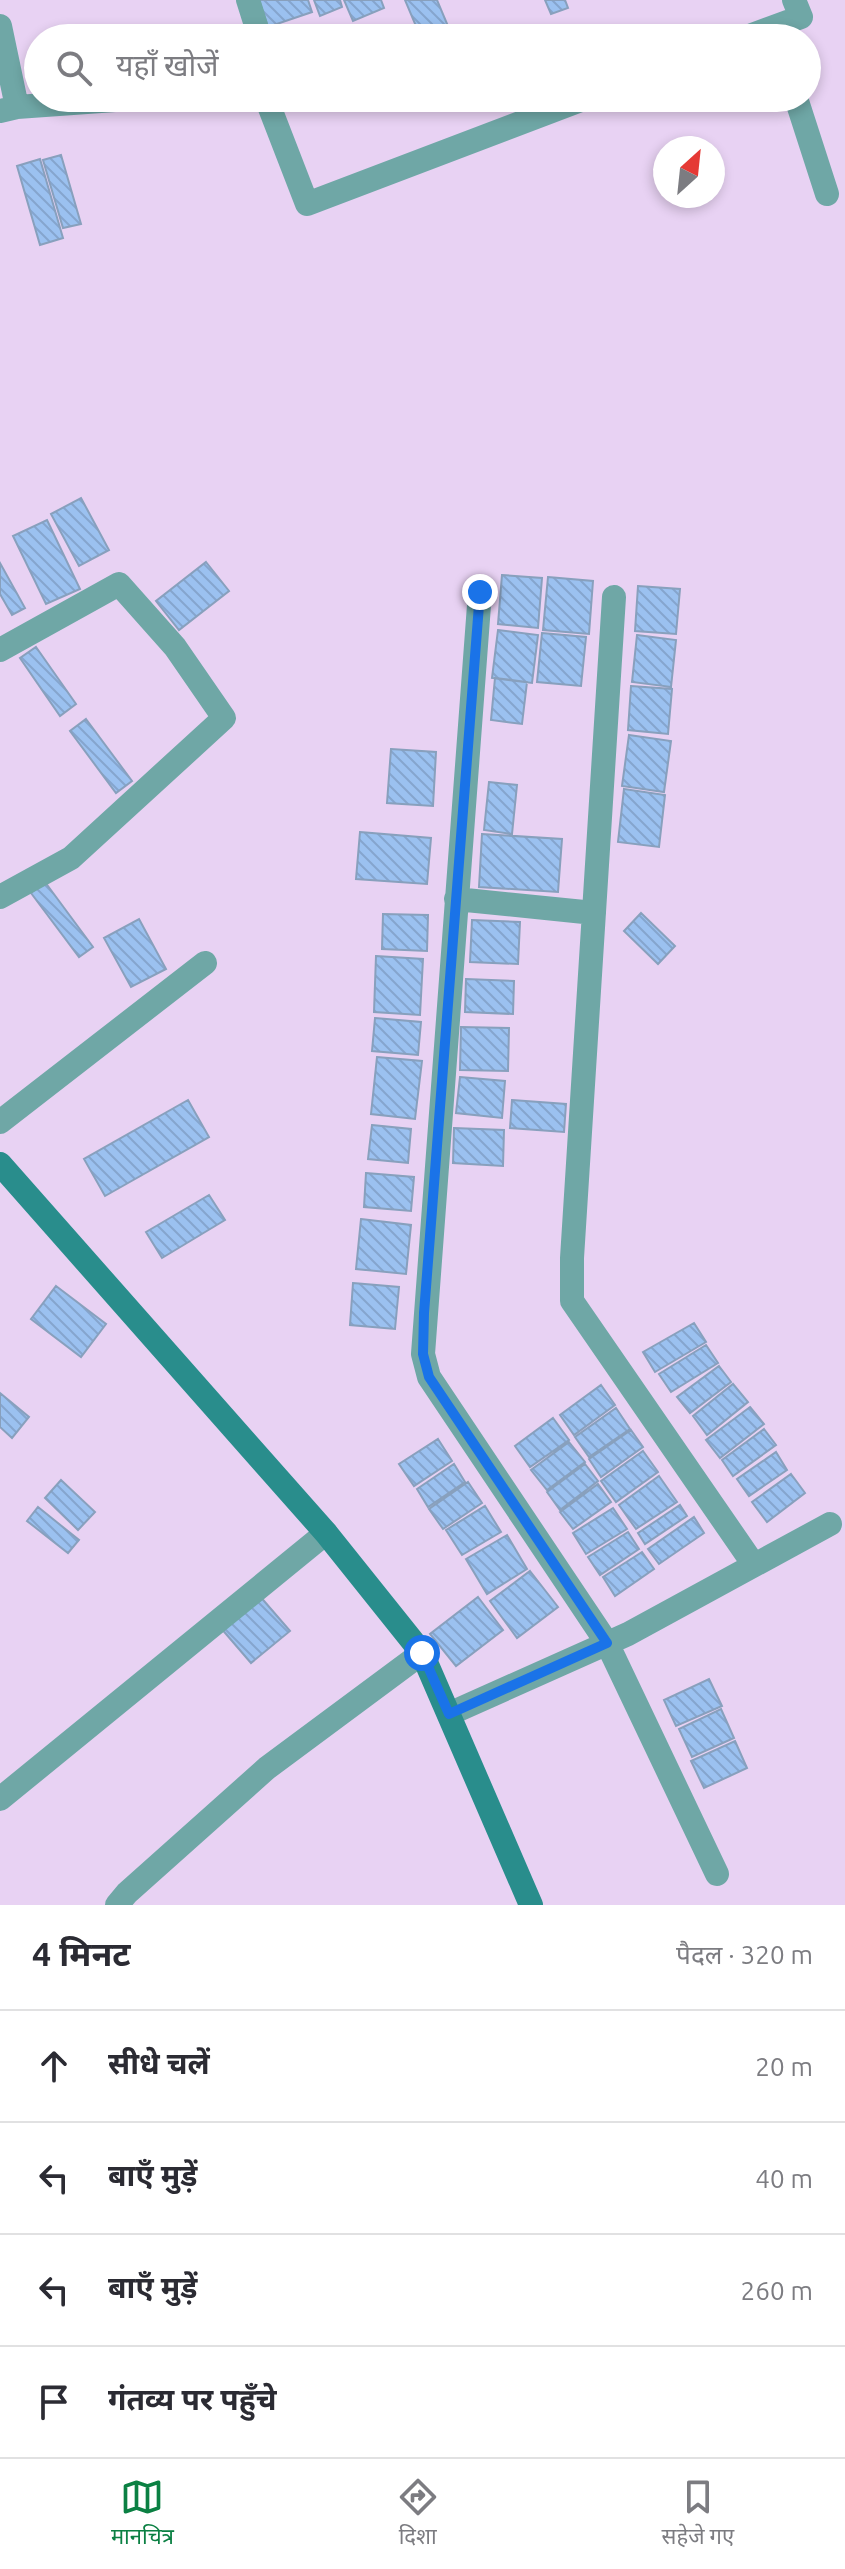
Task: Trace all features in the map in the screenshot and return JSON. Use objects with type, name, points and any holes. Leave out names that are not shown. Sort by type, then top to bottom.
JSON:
[{"type":"main road","points":[[0,1164],[326,1533],[422,1653],[531,1905]]},
{"type":"street","points":[[248,0],[256,24]]},
{"type":"street","points":[[789,24],[801,17],[794,0]]},
{"type":"street","points":[[0,26],[8,109]]},
{"type":"street","points":[[271,112],[307,204],[549,112]]},
{"type":"street","points":[[801,112],[827,194]]},
{"type":"street","points":[[0,650],[119,584],[175,647],[224,718],[71,858],[0,897]]},
{"type":"street","points":[[480,592],[423,1354],[429,1377],[454,1417],[607,1643],[717,1874]]},
{"type":"street","points":[[614,597],[572,1258],[572,1301],[754,1565]]},
{"type":"street","points":[[456,899],[594,913]]},
{"type":"street","points":[[0,1122],[205,963]]},
{"type":"street","points":[[449,1714],[607,1643],[830,1524]]},
{"type":"street","points":[[0,1799],[326,1533]]},
{"type":"street","points":[[117,1905],[267,1768],[422,1653]]},
{"type":"building","points":[[259,0],[308,0],[312,12],[277,24],[267,24]]},
{"type":"building","points":[[314,0],[340,0],[342,7],[320,16]]},
{"type":"building","points":[[344,0],[381,0],[384,8],[353,21]]},
{"type":"building","points":[[405,0],[437,0],[447,24],[415,24]]},
{"type":"building","points":[[545,0],[565,0],[568,8],[551,14]]},
{"type":"building","points":[[61,155],[81,224],[63,228],[43,160]]},
{"type":"building","points":[[40,159],[63,238],[40,245],[17,166]]},
{"type":"building","points":[[81,498],[109,550],[79,566],[51,514]]},
{"type":"building","points":[[47,520],[80,589],[46,604],[13,536]]},
{"type":"building","points":[[206,562],[229,591],[179,630],[156,601]]},
{"type":"building","points":[[0,563],[25,608],[12,615],[0,594]]},
{"type":"building","points":[[502,575],[542,578],[538,628],[498,624]]},
{"type":"building","points":[[548,577],[593,581],[589,634],[543,630]]},
{"type":"building","points":[[638,586],[680,589],[676,634],[635,631]]},
{"type":"building","points":[[498,630],[538,635],[532,683],[492,678]]},
{"type":"building","points":[[542,633],[586,637],[581,686],[537,682]]},
{"type":"building","points":[[637,635],[676,640],[671,687],[632,682]]},
{"type":"building","points":[[36,647],[76,704],[60,716],[20,658]]},
{"type":"building","points":[[495,678],[527,682],[522,724],[491,720]]},
{"type":"building","points":[[631,686],[672,689],[668,734],[628,730]]},
{"type":"building","points":[[86,719],[132,781],[116,793],[70,731]]},
{"type":"building","points":[[629,735],[671,741],[664,792],[622,786]]},
{"type":"building","points":[[391,749],[436,752],[433,806],[387,803]]},
{"type":"building","points":[[489,782],[517,785],[512,834],[484,830]]},
{"type":"building","points":[[624,789],[665,795],[659,847],[618,842]]},
{"type":"building","points":[[360,832],[431,838],[427,884],[356,879]]},
{"type":"building","points":[[482,834],[562,839],[558,892],[479,887]]},
{"type":"building","points":[[45,882],[93,947],[79,957],[31,893]]},
{"type":"building","points":[[641,913],[675,946],[658,964],[624,931]]},
{"type":"building","points":[[383,914],[428,915],[427,951],[382,949]]},
{"type":"building","points":[[139,919],[166,969],[131,987],[104,938]]},
{"type":"building","points":[[472,920],[520,922],[518,964],[470,962]]},
{"type":"building","points":[[376,956],[423,959],[420,1015],[374,1012]]},
{"type":"building","points":[[466,979],[514,981],[513,1014],[465,1012]]},
{"type":"building","points":[[375,1018],[421,1022],[418,1055],[372,1051]]},
{"type":"building","points":[[461,1027],[509,1028],[508,1071],[460,1070]]},
{"type":"building","points":[[377,1057],[422,1061],[415,1119],[371,1114]]},
{"type":"building","points":[[460,1077],[505,1081],[502,1118],[456,1113]]},
{"type":"building","points":[[188,1100],[209,1137],[105,1196],[84,1159]]},
{"type":"building","points":[[512,1100],[566,1104],[564,1132],[510,1128]]},
{"type":"building","points":[[372,1125],[411,1129],[408,1163],[368,1159]]},
{"type":"building","points":[[454,1128],[504,1130],[503,1166],[453,1163]]},
{"type":"building","points":[[366,1173],[414,1177],[411,1211],[364,1207]]},
{"type":"building","points":[[209,1195],[225,1220],[162,1258],[146,1232]]},
{"type":"building","points":[[361,1219],[411,1225],[406,1274],[356,1269]]},
{"type":"building","points":[[353,1283],[399,1287],[395,1329],[350,1325]]},
{"type":"building","points":[[56,1286],[106,1324],[81,1357],[31,1319]]},
{"type":"building","points":[[694,1323],[706,1342],[655,1372],[643,1352]]},
{"type":"building","points":[[706,1345],[718,1363],[671,1392],[659,1374]]},
{"type":"building","points":[[719,1366],[731,1382],[690,1413],[677,1397]]},
{"type":"building","points":[[733,1384],[748,1402],[707,1435],[693,1416]]},
{"type":"building","points":[[601,1385],[615,1405],[574,1435],[560,1415]]},
{"type":"building","points":[[0,1393],[29,1417],[12,1438],[0,1427]]},
{"type":"building","points":[[750,1407],[764,1424],[720,1458],[706,1440]]},
{"type":"building","points":[[616,1408],[630,1429],[589,1457],[575,1437]]},
{"type":"building","points":[[553,1418],[569,1440],[530,1467],[515,1446]]},
{"type":"building","points":[[764,1429],[776,1445],[733,1476],[722,1460]]},
{"type":"building","points":[[631,1430],[643,1447],[601,1477],[589,1459]]},
{"type":"building","points":[[438,1439],[452,1461],[414,1486],[399,1464]]},
{"type":"building","points":[[569,1442],[585,1462],[547,1490],[531,1470]]},
{"type":"building","points":[[643,1451],[658,1472],[616,1502],[601,1481]]},
{"type":"building","points":[[776,1452],[787,1470],[749,1496],[737,1479]]},
{"type":"building","points":[[454,1464],[465,1482],[428,1507],[417,1489]]},
{"type":"building","points":[[585,1464],[598,1481],[560,1510],[547,1492]]},
{"type":"building","points":[[791,1474],[805,1493],[767,1522],[752,1502]]},
{"type":"building","points":[[659,1476],[677,1502],[636,1529],[619,1505]]},
{"type":"building","points":[[61,1480],[95,1512],[78,1530],[45,1498]]},
{"type":"building","points":[[468,1482],[482,1503],[443,1529],[429,1509]]},
{"type":"building","points":[[598,1484],[611,1502],[573,1529],[560,1512]]},
{"type":"building","points":[[680,1505],[687,1516],[645,1544],[638,1533]]},
{"type":"building","points":[[485,1506],[501,1532],[462,1555],[446,1530]]},
{"type":"building","points":[[38,1507],[79,1540],[68,1553],[27,1521]]},
{"type":"building","points":[[613,1508],[627,1529],[586,1554],[573,1533]]},
{"type":"building","points":[[694,1517],[704,1533],[659,1564],[648,1549]]},
{"type":"building","points":[[628,1532],[639,1549],[600,1575],[588,1557]]},
{"type":"building","points":[[507,1535],[527,1569],[487,1594],[466,1559]]},
{"type":"building","points":[[642,1552],[654,1569],[615,1596],[603,1577]]},
{"type":"building","points":[[530,1571],[558,1607],[517,1638],[490,1601]]},
{"type":"building","points":[[258,1594],[290,1631],[251,1663],[220,1627]]},
{"type":"building","points":[[478,1597],[503,1630],[456,1666],[430,1634]]},
{"type":"building","points":[[709,1679],[722,1706],[676,1726],[664,1700]]},
{"type":"building","points":[[721,1709],[734,1738],[692,1757],[679,1729]]},
{"type":"building","points":[[735,1741],[747,1768],[704,1788],[691,1761]]},
{"type":"route","points":[[422,1653],[449,1714],[607,1643],[454,1417],[429,1377],[423,1354],[480,592]]}]
